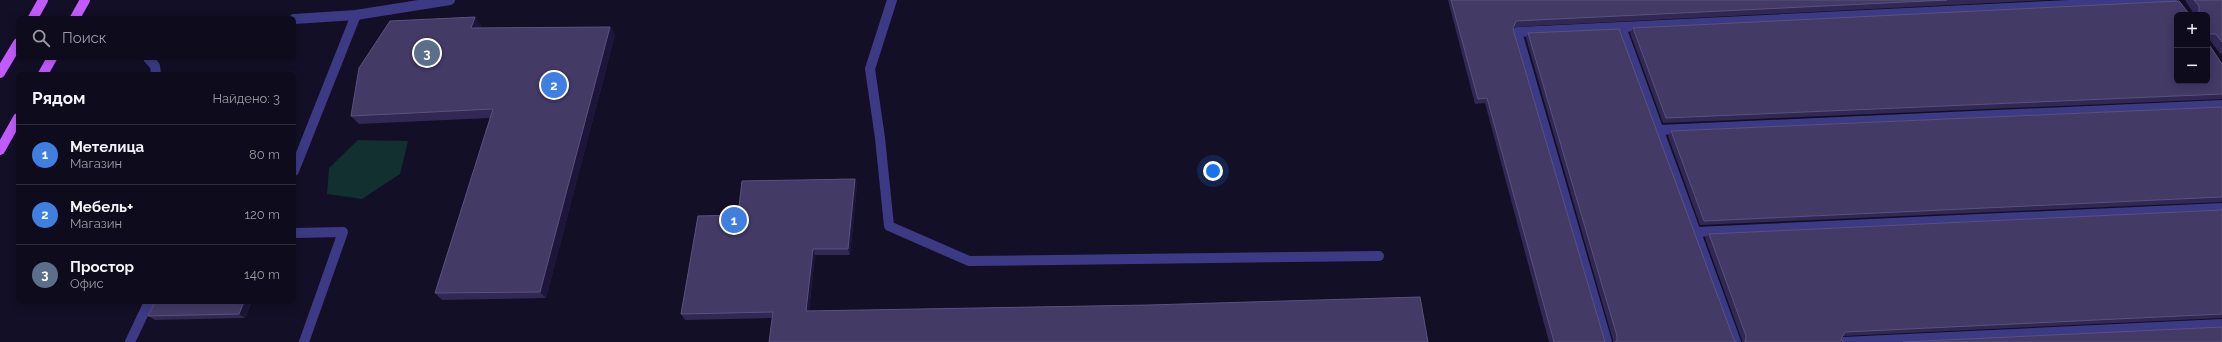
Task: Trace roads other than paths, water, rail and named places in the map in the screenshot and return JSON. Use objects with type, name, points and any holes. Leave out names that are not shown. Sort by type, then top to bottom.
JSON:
[{"type":"main road","points":[[34,16],[43,0]]},
{"type":"main road","points":[[76,16],[85,0]]},
{"type":"main road","points":[[0,73],[16,46]]},
{"type":"main road","points":[[44,72],[51,60]]},
{"type":"main road","points":[[0,150],[16,122]]},
{"type":"lane","points":[[296,19],[356,14],[450,0]]},
{"type":"lane","points":[[892,0],[870,69],[880,138],[889,226],[969,261],[1379,256]]},
{"type":"lane","points":[[1606,342],[1517,32],[1621,26],[2176,2]]},
{"type":"lane","points":[[296,165],[356,14]]},
{"type":"lane","points":[[1621,26],[1736,342]]},
{"type":"lane","points":[[150,60],[155,66],[156,72]]},
{"type":"lane","points":[[1659,130],[2222,105]]},
{"type":"lane","points":[[1696,232],[2222,208]]},
{"type":"lane","points":[[296,234],[344,232],[304,342]]},
{"type":"lane","points":[[130,342],[148,304]]},
{"type":"lane","points":[[1843,342],[2222,324]]},
{"type":"place","name":"Простор","points":[[427,53]]},
{"type":"place","name":"Мебель+","points":[[554,85]]},
{"type":"place","name":"Метелица","points":[[734,220]]}]
